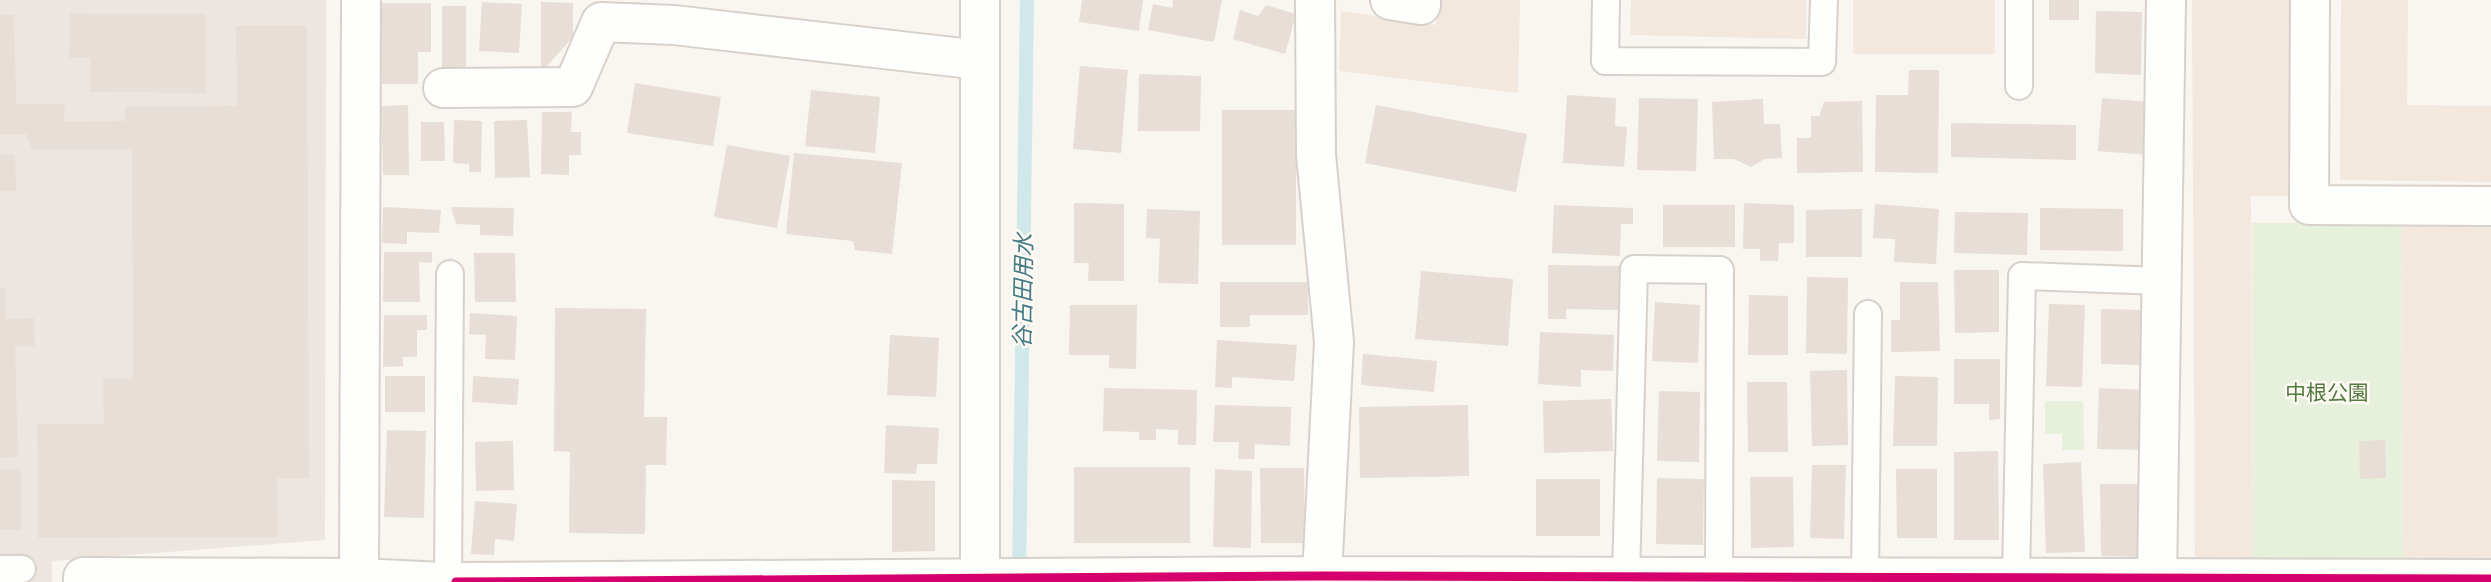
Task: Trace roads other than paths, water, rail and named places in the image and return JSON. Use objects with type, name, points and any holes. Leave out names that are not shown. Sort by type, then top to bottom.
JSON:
[{"type":"street","points":[[359,578],[362,0]]},
{"type":"street","points":[[980,581],[981,0]]},
{"type":"street","points":[[1315,0],[1316,155],[1334,342],[1322,576]]},
{"type":"street","points":[[1390,0],[1421,5],[1421,0]]},
{"type":"street","points":[[2157,578],[2166,0]]},
{"type":"street","points":[[2310,0],[2309,205],[2491,206]]},
{"type":"street","points":[[443,88],[573,88],[601,22],[674,25],[980,60]]},
{"type":"street","points":[[456,582],[980,581],[1322,576],[2157,578],[2325,571],[2491,579]]},
{"type":"street","points":[[83,582],[83,577],[359,578],[400,582],[446,582]]},
{"type":"lane","points":[[1606,0],[1605,61],[1809,62],[1822,62],[1824,0]]},
{"type":"lane","points":[[2019,86],[2020,0]]},
{"type":"lane","points":[[1626,577],[1634,269],[1720,270],[1719,577]]},
{"type":"lane","points":[[446,582],[450,274]]},
{"type":"lane","points":[[2016,578],[2022,275],[2162,281]]},
{"type":"lane","points":[[1865,578],[1868,314]]},
{"type":"waterway","name":"谷古田用水","points":[[1019,576],[1027,0]]},
{"type":"park label","name":"中根公園","points":[[2327,393]]}]
